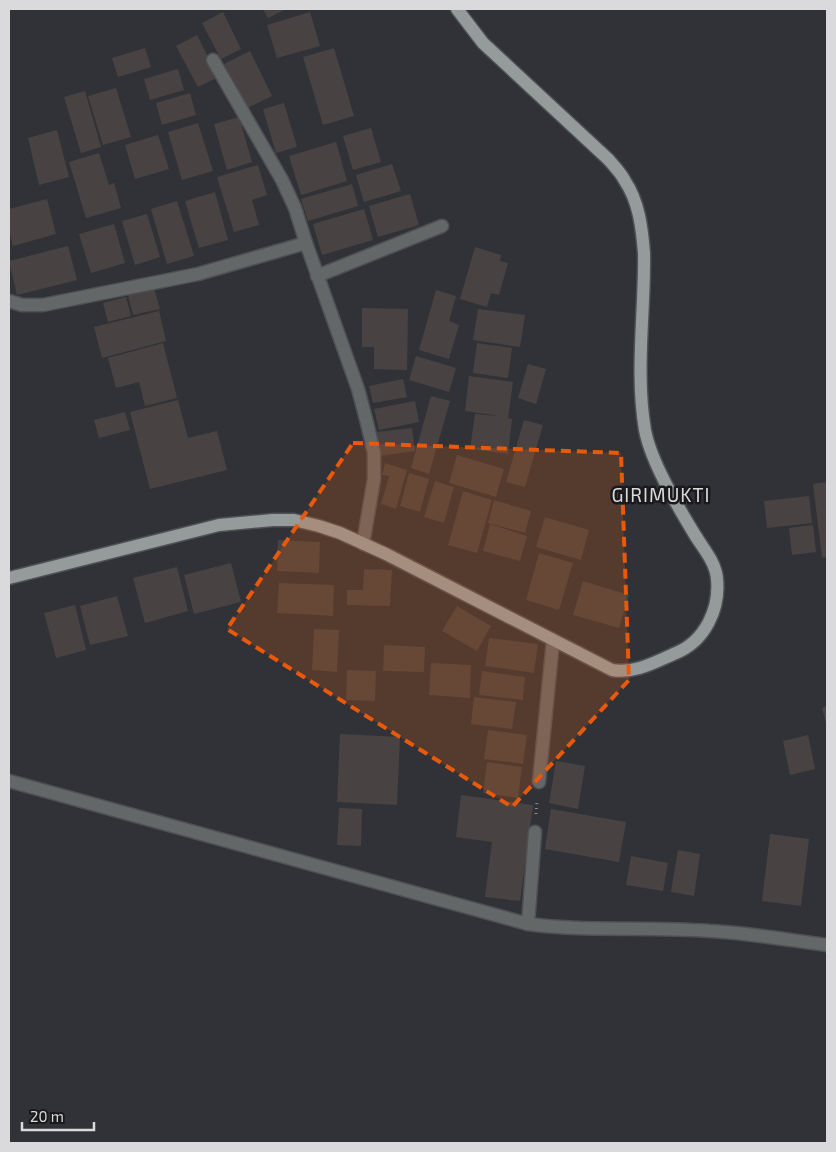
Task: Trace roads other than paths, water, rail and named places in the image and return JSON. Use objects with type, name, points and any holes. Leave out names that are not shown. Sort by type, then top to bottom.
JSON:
[{"type":"main road","points":[[9,578],[219,525],[247,521],[294,520],[319,526],[386,554],[612,670],[621,672],[640,668],[682,651],[700,636],[714,612],[717,578],[713,565],[685,518],[658,466],[645,432],[641,397],[644,253],[642,229],[637,206],[626,181],[608,159],[483,42],[457,9]]},
{"type":"street","points":[[213,60],[282,180],[295,208],[317,276],[358,389],[368,423],[374,454],[374,479],[363,544]]},
{"type":"street","points":[[317,276],[442,226]]},
{"type":"street","points":[[9,301],[22,306],[43,305],[198,274],[306,243]]},
{"type":"street","points":[[539,782],[553,641]]},
{"type":"street","points":[[9,781],[528,924],[556,928],[710,930],[827,946]]},
{"type":"street","points":[[528,924],[535,832]]},
{"type":"district","name":"GIRIMUKTI","points":[[661,494]]}]
